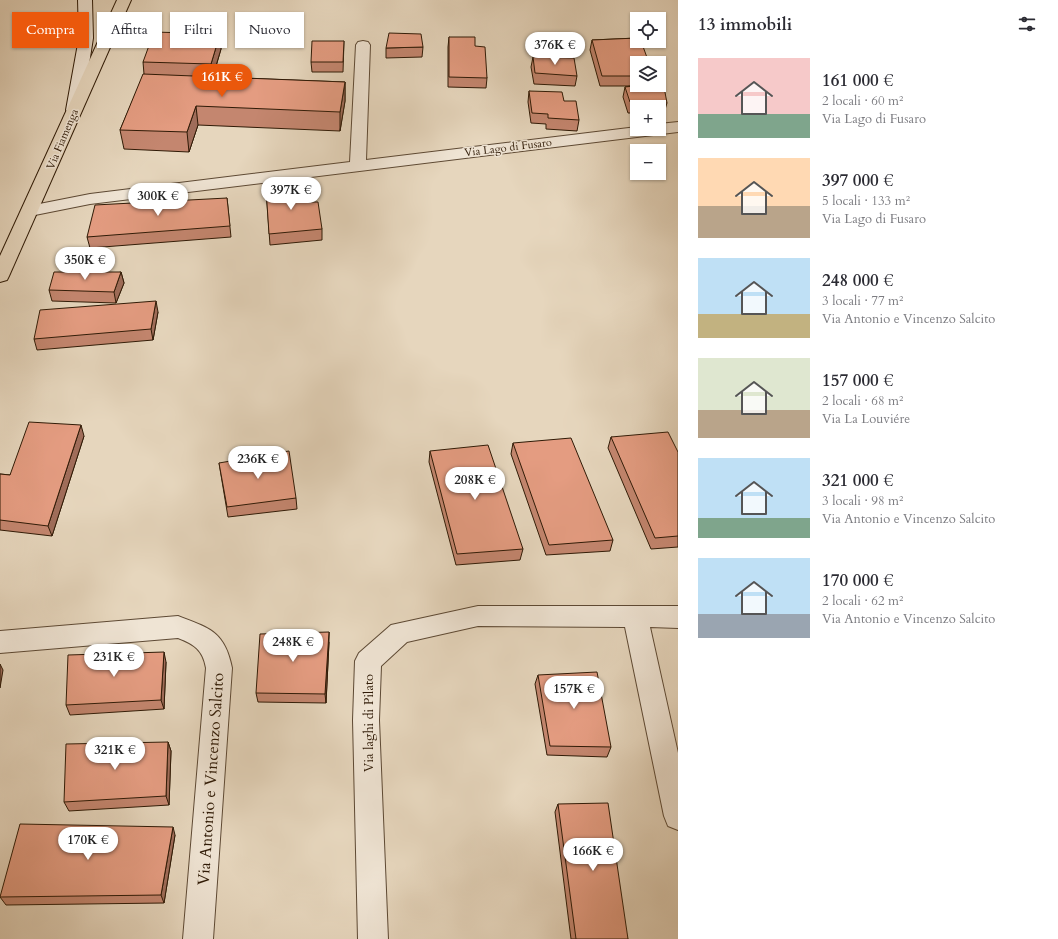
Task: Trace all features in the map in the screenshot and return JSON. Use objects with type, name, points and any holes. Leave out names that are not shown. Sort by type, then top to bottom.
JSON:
[{"type":"main road","name":"Via Fiamenga","points":[[0,276],[123,0]]},
{"type":"street","points":[[74,110],[86,38],[85,0]]},
{"type":"street","points":[[358,165],[363,46]]},
{"type":"street","name":"Via Lago di Fusaro","points":[[666,128],[678,127]]},
{"type":"street","name":"Via Lago di Fusaro","points":[[30,211],[90,200],[358,165],[630,132]]},
{"type":"street","name":"Via laghi di Pilato","points":[[373,939],[366,720],[368,662],[400,633],[478,616],[635,618],[678,617]]},
{"type":"street","points":[[635,618],[678,816]]},
{"type":"street","name":"Via Antonio e Vincenzo Salcito","points":[[0,642],[178,627],[200,635],[216,652],[219,668],[198,939]]},
{"type":"building","points":[[162,32],[170,32],[170,48],[216,48],[211,64],[143,62],[148,48],[162,48]]},
{"type":"building","points":[[389,33],[421,34],[423,47],[386,48]]},
{"type":"building","points":[[449,37],[475,37],[475,46],[485,47],[487,78],[449,77]]},
{"type":"building","points":[[630,38],[630,48],[644,48],[646,56],[630,56],[630,76],[602,76],[592,40]]},
{"type":"building","points":[[312,41],[344,41],[343,62],[311,62]]},
{"type":"building","points":[[533,57],[574,58],[577,76],[535,73]]},
{"type":"building","points":[[143,74],[345,82],[340,112],[196,106],[187,132],[120,130]]},
{"type":"building","points":[[630,86],[630,92],[665,92],[667,103],[666,100],[630,100],[630,102],[625,87]]},
{"type":"building","points":[[529,91],[562,92],[564,101],[576,101],[579,120],[548,118],[548,114],[532,113]]},
{"type":"building","points":[[303,187],[307,202],[318,202],[322,229],[269,234],[266,189]]},
{"type":"building","points":[[227,198],[230,226],[87,237],[95,205]]},
{"type":"building","points":[[54,272],[121,272],[114,292],[49,290]]},
{"type":"building","points":[[156,301],[151,329],[34,339],[40,310]]},
{"type":"building","points":[[29,422],[81,425],[48,526],[0,520],[0,474],[10,475]]},
{"type":"building","points":[[668,432],[678,452],[678,536],[655,538],[611,437]]},
{"type":"building","points":[[571,438],[613,540],[549,545],[513,443]]},
{"type":"building","points":[[488,445],[523,549],[457,554],[430,451]]},
{"type":"building","points":[[289,451],[296,498],[227,507],[219,463]]},
{"type":"building","points":[[329,632],[325,694],[256,693],[260,634]]},
{"type":"building","points":[[164,652],[161,700],[66,705],[68,655]]},
{"type":"building","points":[[597,672],[611,747],[550,746],[538,675]]},
{"type":"building","points":[[168,742],[166,796],[64,802],[66,744]]},
{"type":"building","points":[[608,803],[628,939],[576,939],[558,804]]},
{"type":"building","points":[[20,824],[173,827],[161,895],[0,897]]}]
